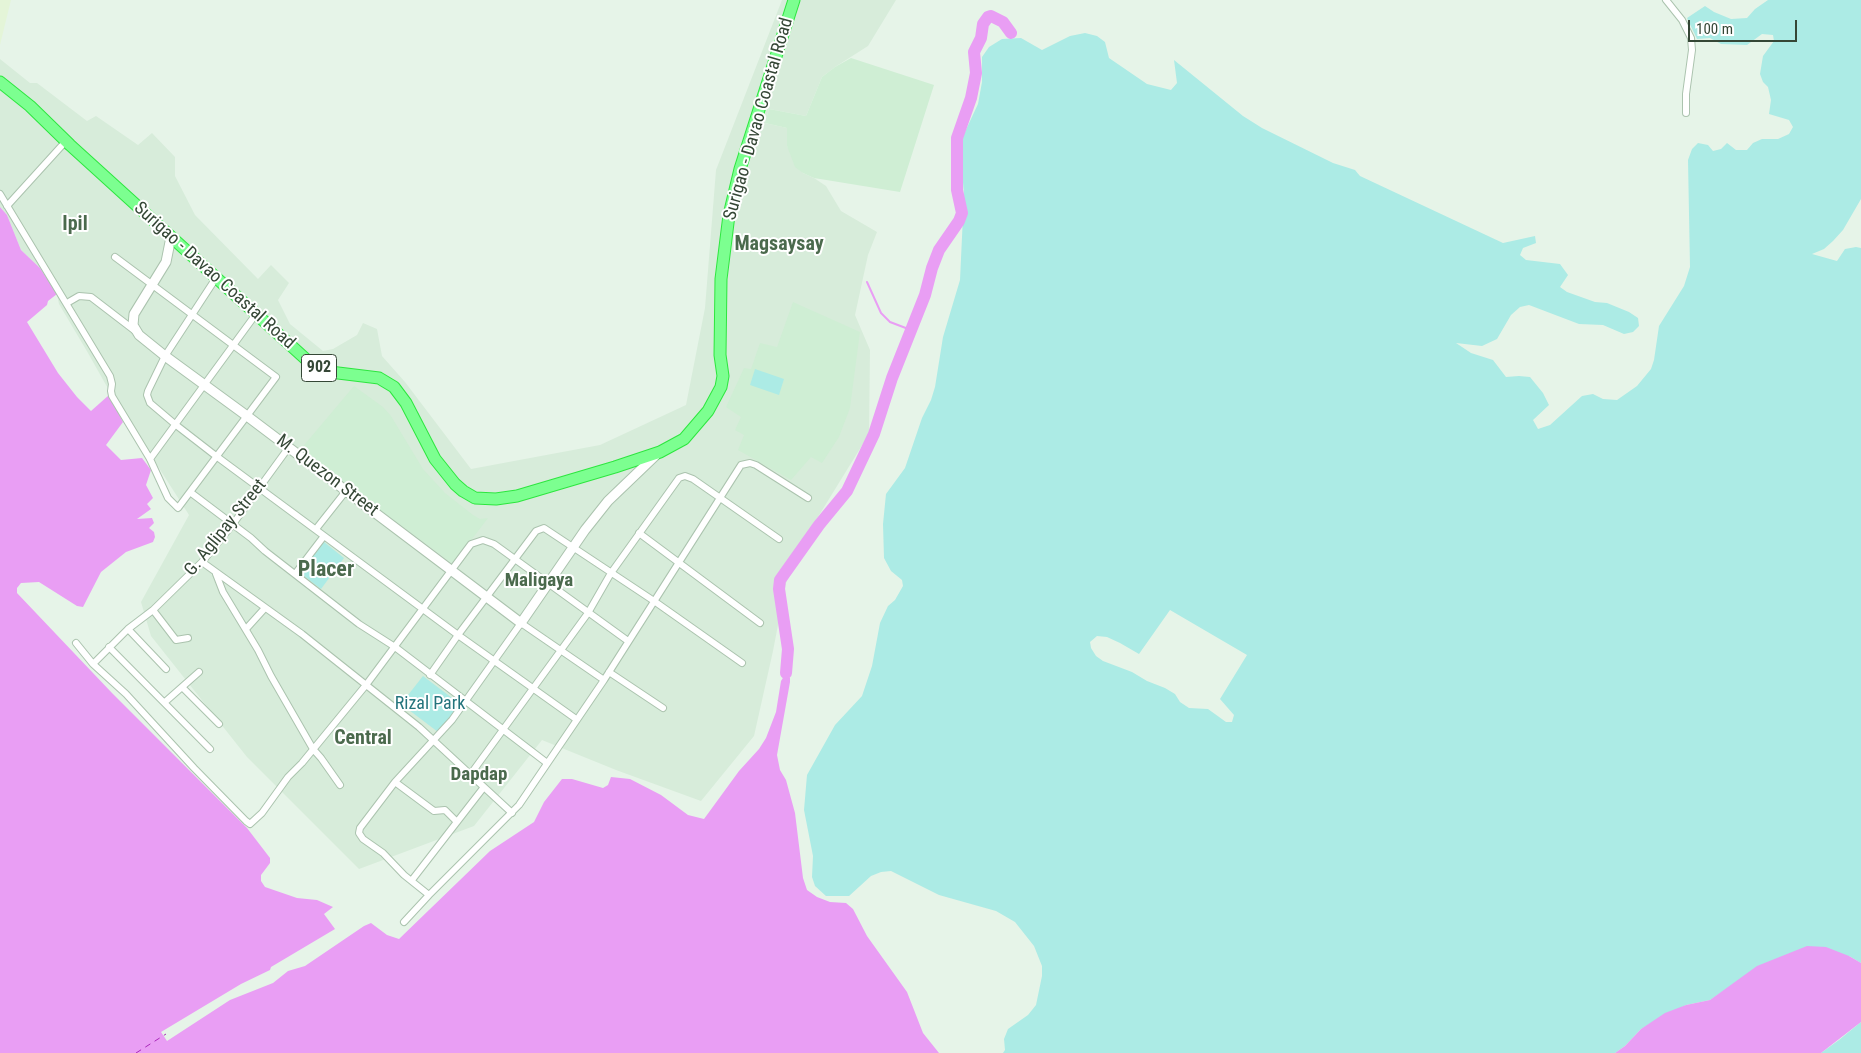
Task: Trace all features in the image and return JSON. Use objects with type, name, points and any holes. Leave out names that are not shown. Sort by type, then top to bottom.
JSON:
[{"type":"highway","name":"Surigao - Davao Coastal Road","points":[[0,82],[30,106],[66,142],[304,358],[320,369],[379,378],[394,387],[406,403],[435,459],[455,484],[475,498],[496,500],[517,496],[660,452],[684,439],[708,410],[720,387],[722,376],[720,355],[721,279],[726,234],[740,169],[794,0]]},
{"type":"street","points":[[1666,0],[1682,20],[1691,38],[1692,50],[1686,94],[1686,113]]},
{"type":"street","points":[[8,206],[66,142]]},
{"type":"street","points":[[0,194],[110,376],[112,396],[150,459],[168,498],[178,508],[276,377],[115,257]]},
{"type":"street","points":[[134,330],[134,314],[168,257],[171,237]]},
{"type":"street","points":[[216,278],[165,356],[150,384],[147,395],[150,403],[216,456],[422,609],[532,689],[576,718]]},
{"type":"street","points":[[66,303],[79,296],[91,297],[134,330]]},
{"type":"street","points":[[150,459],[256,314]]},
{"type":"street","name":"M. Quezon Street","points":[[134,330],[165,356],[452,569],[521,623],[604,680]]},
{"type":"street","name":"G. Aglipay Street","points":[[93,664],[128,629],[152,610],[202,562],[260,488],[288,447]]},
{"type":"street","points":[[429,895],[404,875],[383,853],[363,839],[359,833],[360,828],[396,782],[467,701],[573,548],[608,501],[660,452]]},
{"type":"street","points":[[404,922],[512,813],[534,784],[576,718],[604,680],[741,466],[747,463],[756,465],[808,498]]},
{"type":"street","points":[[470,774],[588,613],[611,573],[676,480],[682,476],[692,479],[779,539]]},
{"type":"street","points":[[316,529],[346,491]]},
{"type":"street","points":[[190,492],[359,624],[394,647],[547,763]]},
{"type":"street","points":[[430,675],[514,560],[536,531],[541,528],[553,533],[742,663]]},
{"type":"street","points":[[639,533],[760,623]]},
{"type":"street","points":[[295,574],[324,536]]},
{"type":"street","points":[[76,643],[93,664],[126,694],[248,823],[253,822],[262,813],[277,791],[366,685],[471,544],[483,540],[494,544],[628,641]]},
{"type":"street","points":[[202,562],[302,634],[419,727],[433,742],[512,813]]},
{"type":"street","points":[[215,573],[313,749],[340,785]]},
{"type":"street","points":[[246,629],[265,608]]},
{"type":"street","points":[[152,610],[176,640],[188,638]]},
{"type":"street","points":[[128,629],[166,669]]},
{"type":"street","points":[[109,647],[210,749]]},
{"type":"street","points":[[165,702],[199,672]]},
{"type":"street","points":[[609,672],[663,708]]},
{"type":"street","points":[[182,687],[219,724]]},
{"type":"street","points":[[396,782],[434,811],[445,810],[457,822]]},
{"type":"street","points":[[412,880],[484,787]]},
{"type":"shaded area","points":[[0,0],[11,0],[0,45]]},
{"type":"shaded area","points":[[782,0],[896,0],[868,46],[822,77],[806,116],[769,109],[765,123],[787,128],[787,146],[803,173],[826,186],[841,211],[877,232],[868,255],[855,315],[870,350],[869,434],[813,525],[786,583],[754,736],[701,801],[616,770],[542,740],[474,826],[359,869],[247,757],[151,636],[141,602],[189,515],[106,385],[59,304],[57,294],[40,268],[21,250],[7,215],[0,207],[0,59],[30,83],[37,83],[87,121],[96,116],[138,145],[152,133],[175,157],[175,176],[195,215],[258,279],[271,265],[289,283],[278,300],[290,324],[323,351],[333,349],[357,335],[363,323],[377,329],[382,356],[405,382],[471,469],[600,445],[686,405],[705,308],[716,170]]},
{"type":"shaded area","points":[[851,58],[934,85],[900,192],[814,178],[803,173],[795,167],[787,146],[787,128],[765,123],[769,109],[806,116],[822,77]]},
{"type":"shaded area","points":[[0,207],[7,215],[21,250],[40,268],[57,294],[27,322],[58,373],[91,411],[109,395],[123,422],[106,445],[121,460],[142,458],[151,470],[146,485],[153,498],[147,504],[151,509],[137,519],[152,518],[154,523],[149,528],[154,532],[155,537],[153,542],[126,552],[101,572],[83,607],[77,606],[39,582],[21,583],[17,588],[17,593],[112,693],[247,828],[270,858],[270,863],[261,875],[261,881],[265,887],[297,898],[317,900],[333,907],[324,914],[335,929],[271,967],[270,970],[241,984],[161,1032],[167,1041],[230,1000],[273,983],[288,971],[305,966],[364,926],[371,923],[387,935],[399,939],[490,851],[534,822],[544,802],[562,779],[572,779],[603,788],[608,785],[611,777],[630,779],[661,795],[688,815],[704,819],[766,738],[776,712],[781,681],[786,673],[790,678],[790,682],[777,755],[780,770],[786,780],[795,813],[803,878],[807,890],[817,897],[830,902],[846,903],[853,909],[867,936],[907,992],[923,1033],[939,1053],[0,1053]]},
{"type":"shaded area","points":[[793,302],[860,332],[850,408],[839,437],[822,463],[811,457],[791,480],[738,450],[744,435],[735,430],[741,417],[726,407],[744,368],[751,369],[760,343],[777,347]]},
{"type":"shaded area","points":[[354,386],[383,407],[391,416],[423,469],[445,493],[473,515],[480,519],[488,518],[453,564],[300,450]]},
{"type":"shaded area","points":[[1807,946],[1826,947],[1861,963],[1861,1022],[1821,1053],[1615,1053],[1625,1046],[1641,1029],[1665,1013],[1686,1005],[1710,1000],[1757,966]]},
{"type":"green space","points":[[1768,0],[1861,0],[1861,199],[1843,230],[1824,249],[1812,254],[1837,261],[1845,249],[1861,248],[1861,963],[1849,956],[1727,989],[1710,1000],[1686,1005],[1641,1029],[1625,1046],[1615,1053],[1003,1053],[1005,1050],[1004,1039],[1008,1029],[1028,1015],[1036,1005],[1042,976],[1042,966],[1034,946],[1015,922],[996,911],[939,895],[891,871],[871,876],[849,896],[826,896],[815,886],[812,877],[813,856],[804,810],[807,775],[835,725],[862,696],[872,666],[880,623],[888,606],[895,600],[903,586],[902,580],[891,571],[884,558],[883,524],[886,494],[905,468],[922,418],[931,400],[943,337],[960,280],[964,194],[960,149],[963,136],[978,104],[982,82],[982,57],[989,47],[1002,39],[1021,38],[1042,50],[1070,36],[1085,33],[1097,36],[1105,42],[1109,58],[1147,84],[1171,90],[1177,83],[1174,60],[1243,116],[1262,128],[1333,163],[1355,170],[1360,176],[1503,243],[1535,236],[1536,243],[1523,248],[1520,255],[1526,260],[1560,264],[1568,275],[1560,287],[1567,292],[1595,302],[1607,303],[1629,312],[1638,318],[1639,326],[1633,332],[1624,334],[1603,325],[1579,324],[1529,305],[1520,307],[1511,315],[1497,339],[1482,346],[1456,343],[1471,353],[1493,360],[1506,377],[1530,377],[1543,393],[1549,405],[1533,420],[1538,429],[1550,425],[1582,396],[1593,394],[1603,399],[1617,400],[1637,386],[1651,369],[1659,326],[1684,286],[1690,267],[1688,160],[1692,149],[1698,143],[1708,145],[1713,151],[1721,149],[1727,143],[1736,150],[1747,150],[1753,143],[1762,139],[1778,139],[1789,134],[1793,127],[1789,120],[1769,114],[1771,100],[1768,87],[1763,82],[1760,74],[1763,56],[1774,41],[1773,35],[1762,34],[1747,45],[1721,44],[1710,38],[1697,39],[1687,18],[1705,6],[1731,19],[1747,18],[1755,9]],"holes":[[[1170,610],[1247,655],[1220,699],[1234,715],[1232,722],[1226,722],[1208,709],[1189,708],[1180,702],[1175,694],[1165,688],[1103,661],[1096,656],[1090,642],[1097,636],[1107,637],[1139,654]]]},
{"type":"green space","points":[[755,369],[784,379],[779,395],[750,385]]},
{"type":"green space","points":[[324,542],[344,558],[321,589],[300,573]]},
{"type":"green space","name":"Rizal Park","points":[[423,676],[460,704],[438,732],[401,704]]},
{"type":"green space","points":[[1861,1022],[1861,1053],[1821,1053],[1839,1040]]},
{"type":"waterway","points":[[786,673],[788,649],[779,589],[780,580],[819,525],[847,491],[874,434],[892,378],[925,295],[939,250],[959,221],[962,213],[957,190],[957,138],[971,98],[976,73],[974,52],[981,38],[983,24],[991,16],[1003,22],[1011,33]]},
{"type":"waterway","points":[[867,282],[881,313],[890,322],[911,330]]},
{"type":"ferry route","points":[[136,1053],[166,1034]]},
{"type":"district","name":"Ipil","points":[[75,225]]},
{"type":"district","name":"Magsaysay","points":[[779,245]]},
{"type":"district","name":"Placer","points":[[326,570]]},
{"type":"district","name":"Maligaya","points":[[539,581]]},
{"type":"district","name":"Central","points":[[363,739]]},
{"type":"district","name":"Dapdap","points":[[479,775]]}]
